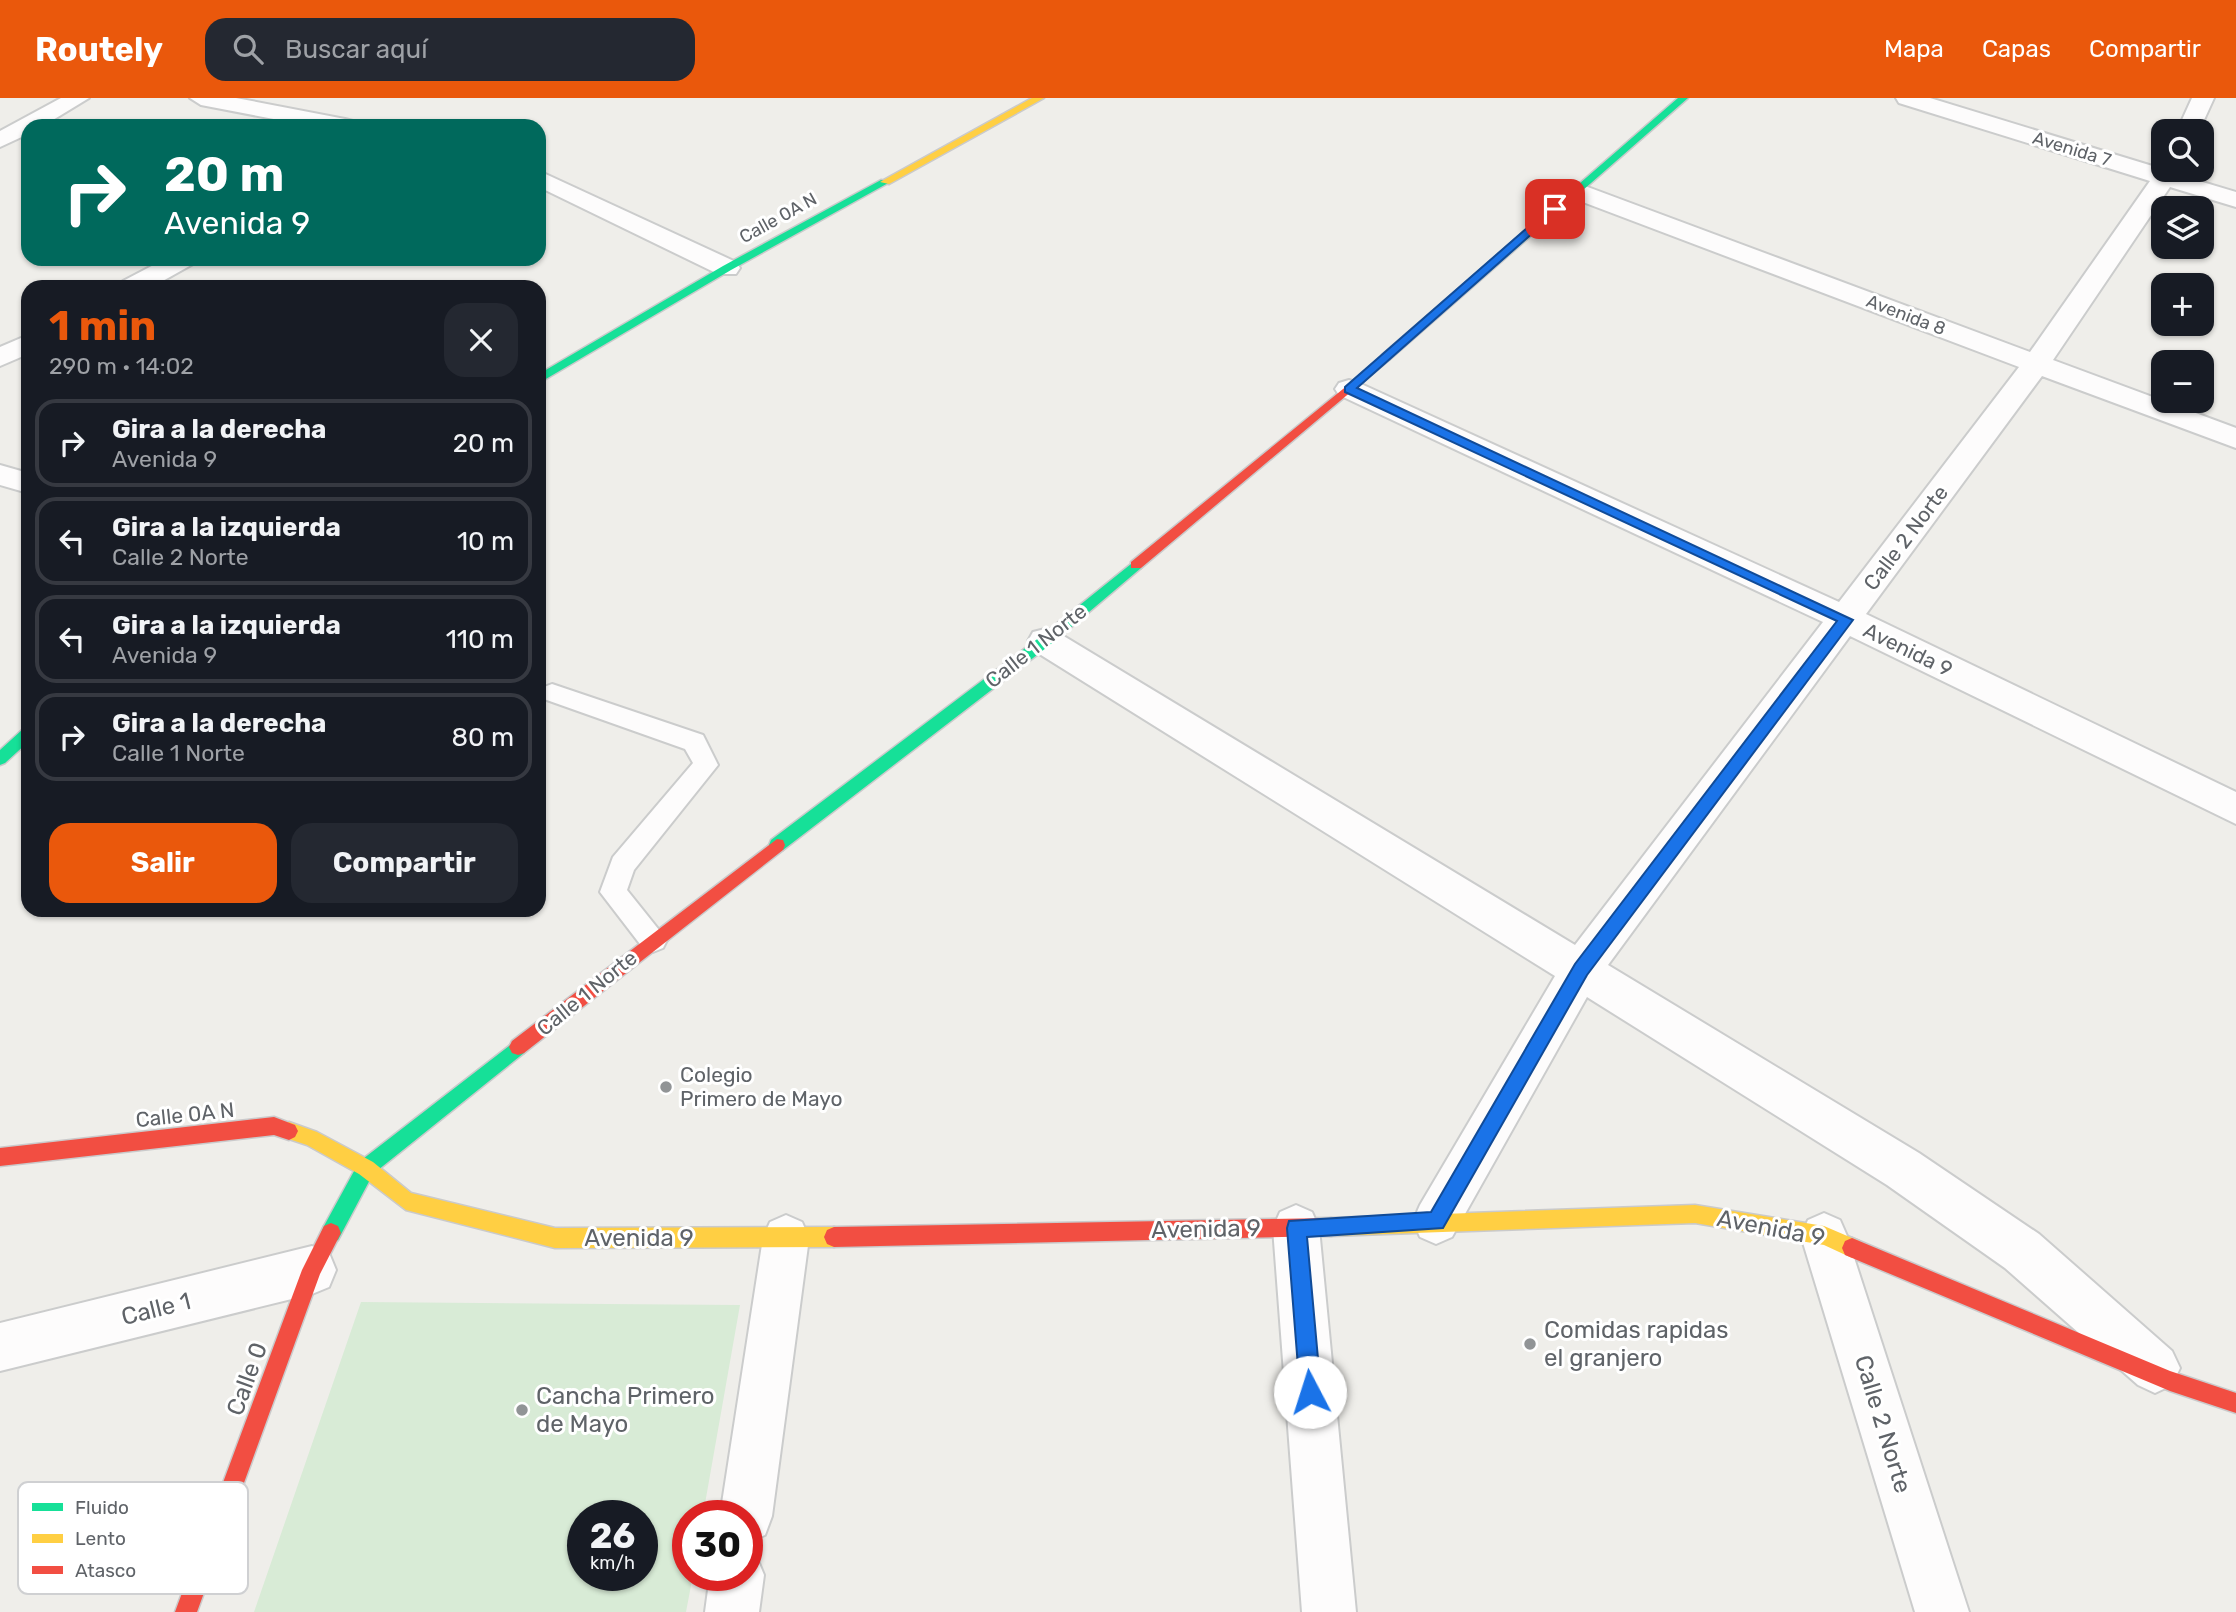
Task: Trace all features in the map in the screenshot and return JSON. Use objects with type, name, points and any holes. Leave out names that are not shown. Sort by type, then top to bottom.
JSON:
[{"type":"street","points":[[38,119],[78,98]]},
{"type":"street","points":[[201,98],[316,119]]},
{"type":"street","name":"Calle 0A N","points":[[546,375],[727,268],[1039,98]]},
{"type":"street","name":"Calle 1 Norte","points":[[366,1168],[653,940],[1045,641],[1349,389],[1684,98]]},
{"type":"street","name":"Avenida 7","points":[[1907,98],[2151,169]]},
{"type":"street","points":[[2193,119],[2203,98]]},
{"type":"street","points":[[328,119],[345,116]]},
{"type":"street","points":[[0,139],[21,128]]},
{"type":"street","points":[[546,181],[727,268]]},
{"type":"street","name":"Calle 2 Norte","points":[[1436,1221],[1581,970],[2036,364],[2162,182]]},
{"type":"street","name":"Avenida 7","points":[[2189,182],[2236,200]]},
{"type":"street","name":"Avenida 8","points":[[1576,191],[2236,439]]},
{"type":"street","points":[[145,280],[171,266]]},
{"type":"street","points":[[0,358],[21,347]]},
{"type":"street","name":"Avenida 9","points":[[1349,389],[1846,620],[2236,809]]},
{"type":"street","points":[[0,475],[21,481]]},
{"type":"street","points":[[1045,641],[1903,1168],[2022,1251],[2170,1381]]},
{"type":"street","points":[[0,759],[21,740]]},
{"type":"street","name":"Calle 0A N","points":[[0,1157],[274,1126],[311,1138],[366,1168]]},
{"type":"street","name":"Avenida 9","points":[[366,1168],[406,1201],[555,1238],[786,1238],[1296,1228],[1695,1214],[1824,1236],[2170,1381],[2236,1403]]},
{"type":"street","name":"Calle 0","points":[[234,1482],[312,1270],[366,1168]]},
{"type":"street","points":[[1296,1228],[1329,1612]]},
{"type":"street","name":"Calle 2 Norte","points":[[1824,1236],[1942,1612]]},
{"type":"street","points":[[748,1500],[786,1238]]},
{"type":"street","name":"Calle 1","points":[[0,1348],[312,1270]]},
{"type":"street","points":[[732,1612],[735,1591]]},
{"type":"street","name":"Calle 0","points":[[186,1612],[193,1594]]},
{"type":"lane","points":[[551,693],[694,742],[706,765],[622,865],[613,892],[653,940]]},
{"type":"green space","name":"Cancha Primero de Mayo","points":[[361,1302],[740,1305],[706,1500],[672,1500],[672,1591],[690,1591],[686,1612],[254,1612]]},
{"type":"traffic: fast","points":[[1386,357],[1683,98]]},
{"type":"traffic: fast","points":[[546,375],[727,268],[885,182]]},
{"type":"traffic: fast","points":[[777,845],[1045,641],[1136,565]]},
{"type":"traffic: fast","points":[[0,759],[21,740]]},
{"type":"traffic: fast","points":[[331,1233],[366,1168],[518,1047]]},
{"type":"traffic: slow","points":[[885,182],[1039,98]]},
{"type":"traffic: slow","points":[[289,1131],[311,1138],[366,1168],[406,1201],[555,1238],[834,1237]]},
{"type":"traffic: slow","points":[[1331,1227],[1695,1214],[1824,1236],[1852,1248]]},
{"type":"traffic: jam","points":[[1136,565],[1386,357]]},
{"type":"traffic: jam","points":[[518,1047],[777,845]]},
{"type":"traffic: jam","points":[[0,1157],[274,1126],[289,1131]]},
{"type":"traffic: jam","points":[[834,1237],[1331,1227]]},
{"type":"traffic: jam","points":[[234,1482],[312,1270],[331,1233]]},
{"type":"traffic: jam","points":[[1852,1248],[2170,1381],[2236,1403]]},
{"type":"traffic: jam","points":[[186,1612],[193,1594]]},
{"type":"place","name":"Colegio Primero de Mayo","points":[[666,1087]]},
{"type":"place","name":"Comidas rapidas el granjero","points":[[1530,1344]]},
{"type":"place","name":"Cancha Primero de Mayo","points":[[522,1410]]},
{"type":"route","points":[[1310,1392],[1296,1228],[1436,1221],[1581,970],[1846,620],[1349,389],[1555,209]]}]
